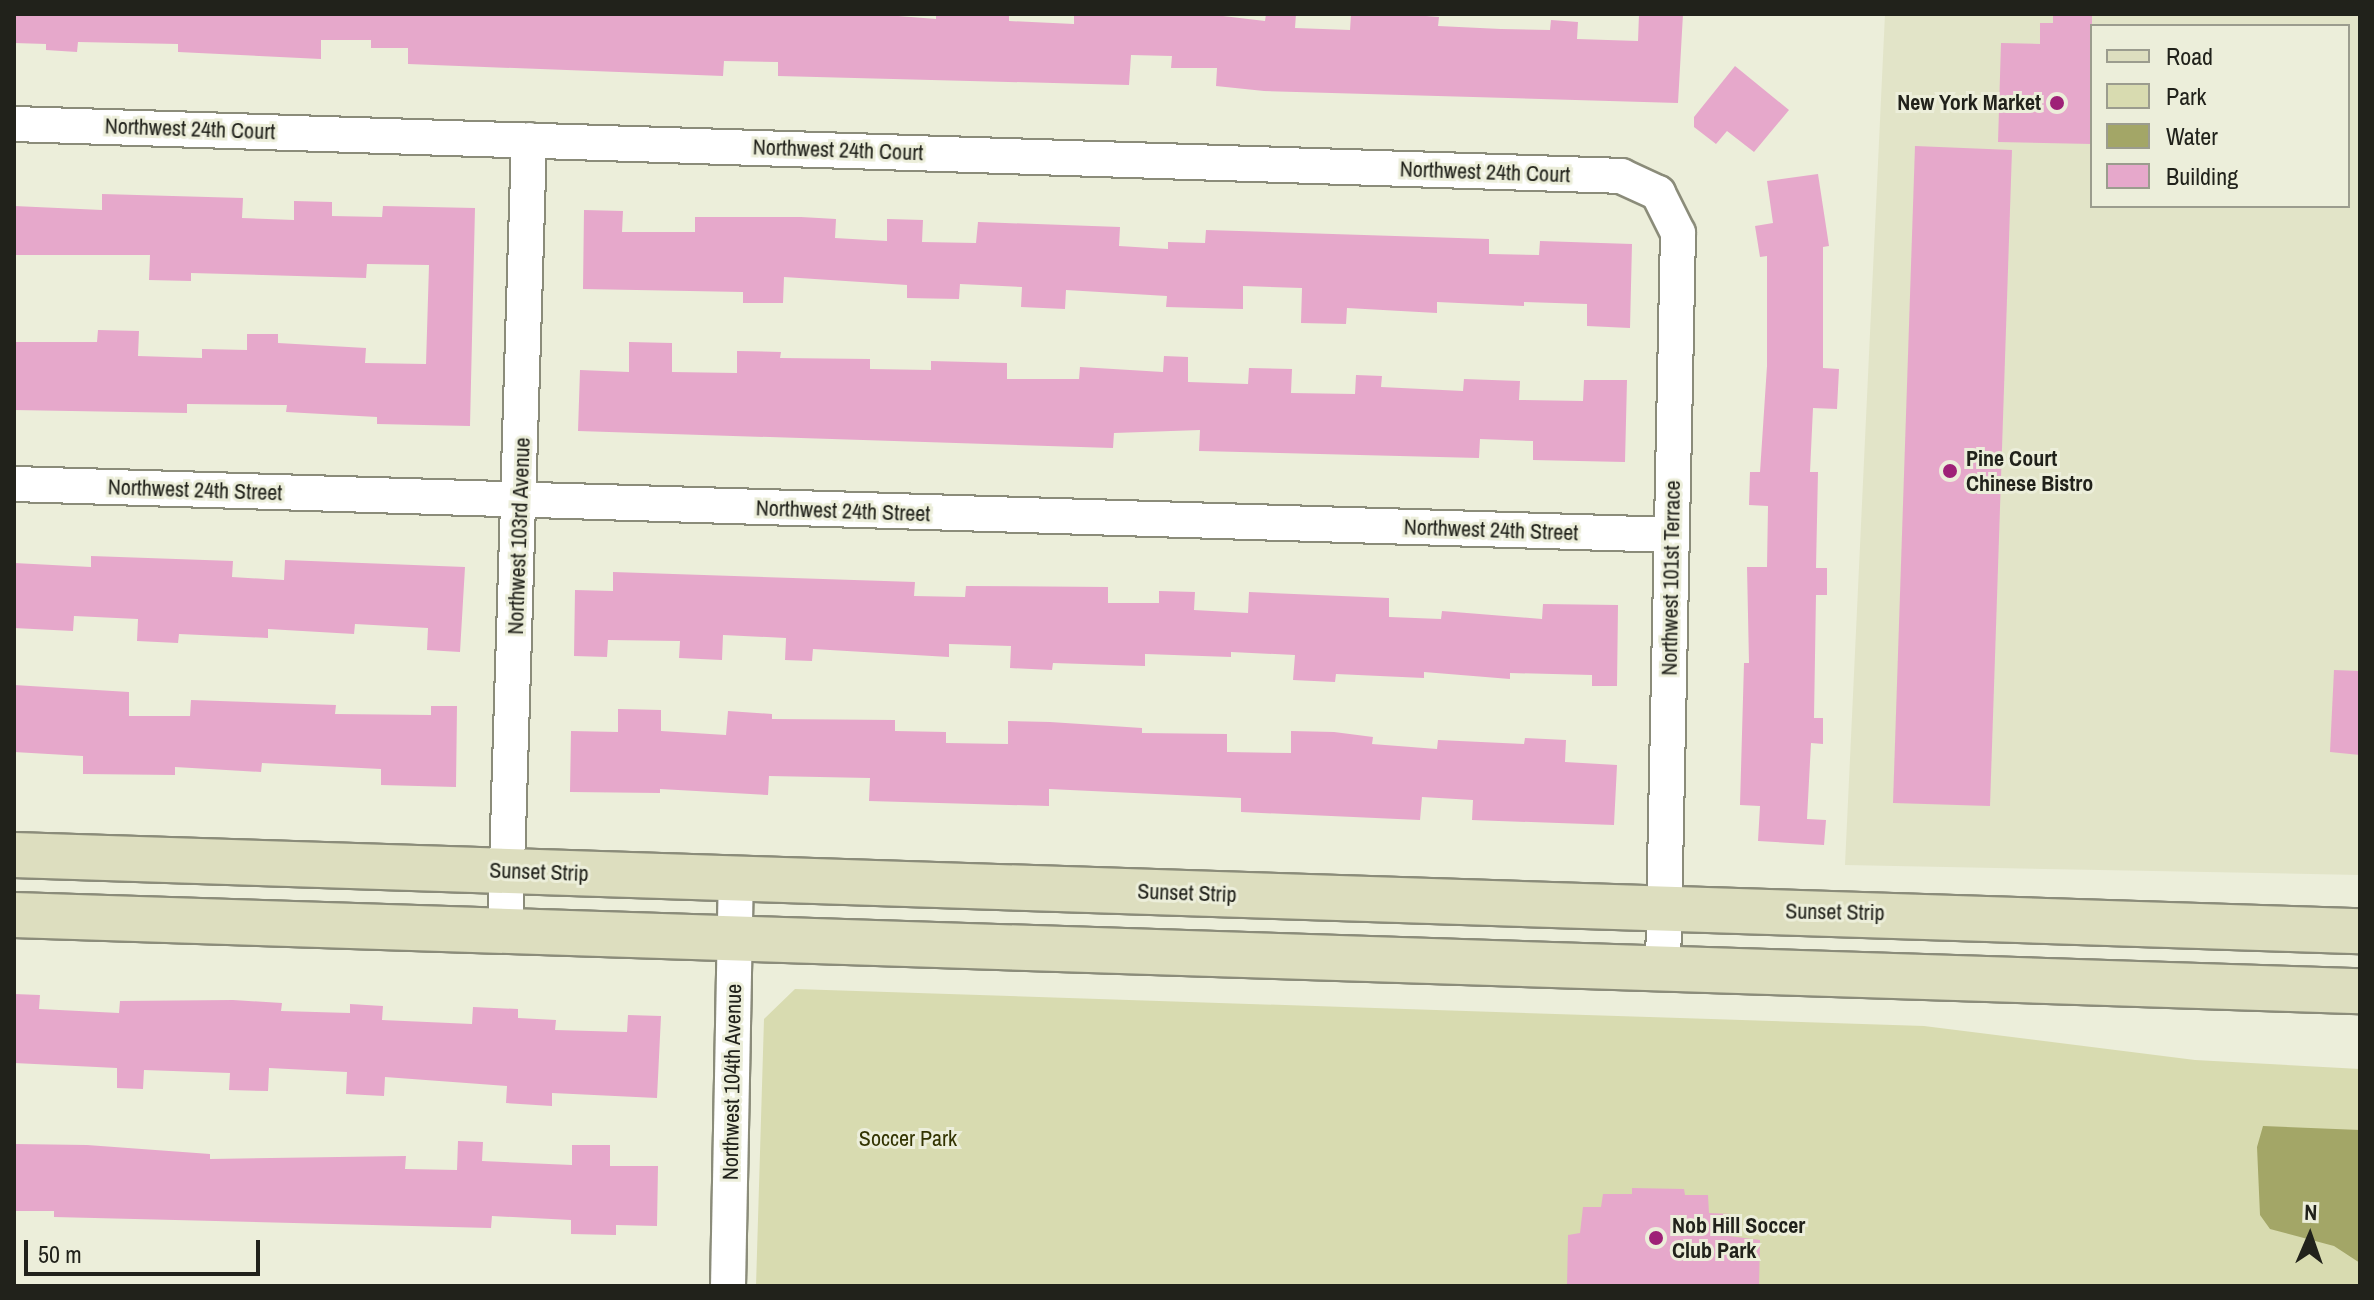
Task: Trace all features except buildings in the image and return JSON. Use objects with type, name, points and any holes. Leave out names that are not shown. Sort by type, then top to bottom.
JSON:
[{"type":"street","name":"Northwest 24th Court","points":[[14,124],[1621,176],[1658,193]]},
{"type":"street","name":"Northwest 103rd Avenue","points":[[505,931],[521,501],[529,140]]},
{"type":"street","name":"Northwest 101st Terrace","points":[[1658,193],[1678,233],[1663,968]]},
{"type":"street","name":"Northwest 24th Street","points":[[14,484],[1672,535]]},
{"type":"street","name":"Sunset Strip","points":[[14,855],[2360,931]]},
{"type":"street","name":"Northwest 104th Avenue","points":[[728,1286],[736,878]]},
{"type":"street","points":[[14,915],[2360,991]]},
{"type":"shaded area","points":[[1885,14],[2360,14],[2360,875],[1845,865]]},
{"type":"green space","name":"Soccer Park","points":[[795,989],[1924,1026],[2195,1060],[2360,1069],[2360,1286],[756,1286],[764,1019]]},
{"type":"water","points":[[2263,1126],[2360,1130],[2360,1263],[2334,1246],[2270,1229],[2260,1215],[2257,1147]]},
{"type":"place","name":"New York Market","points":[[2057,103]]},
{"type":"place","name":"Pine Court Chinese Bistro","points":[[1950,471]]},
{"type":"place","name":"Nob Hill Soccer Club Park","points":[[1656,1238]]}]
